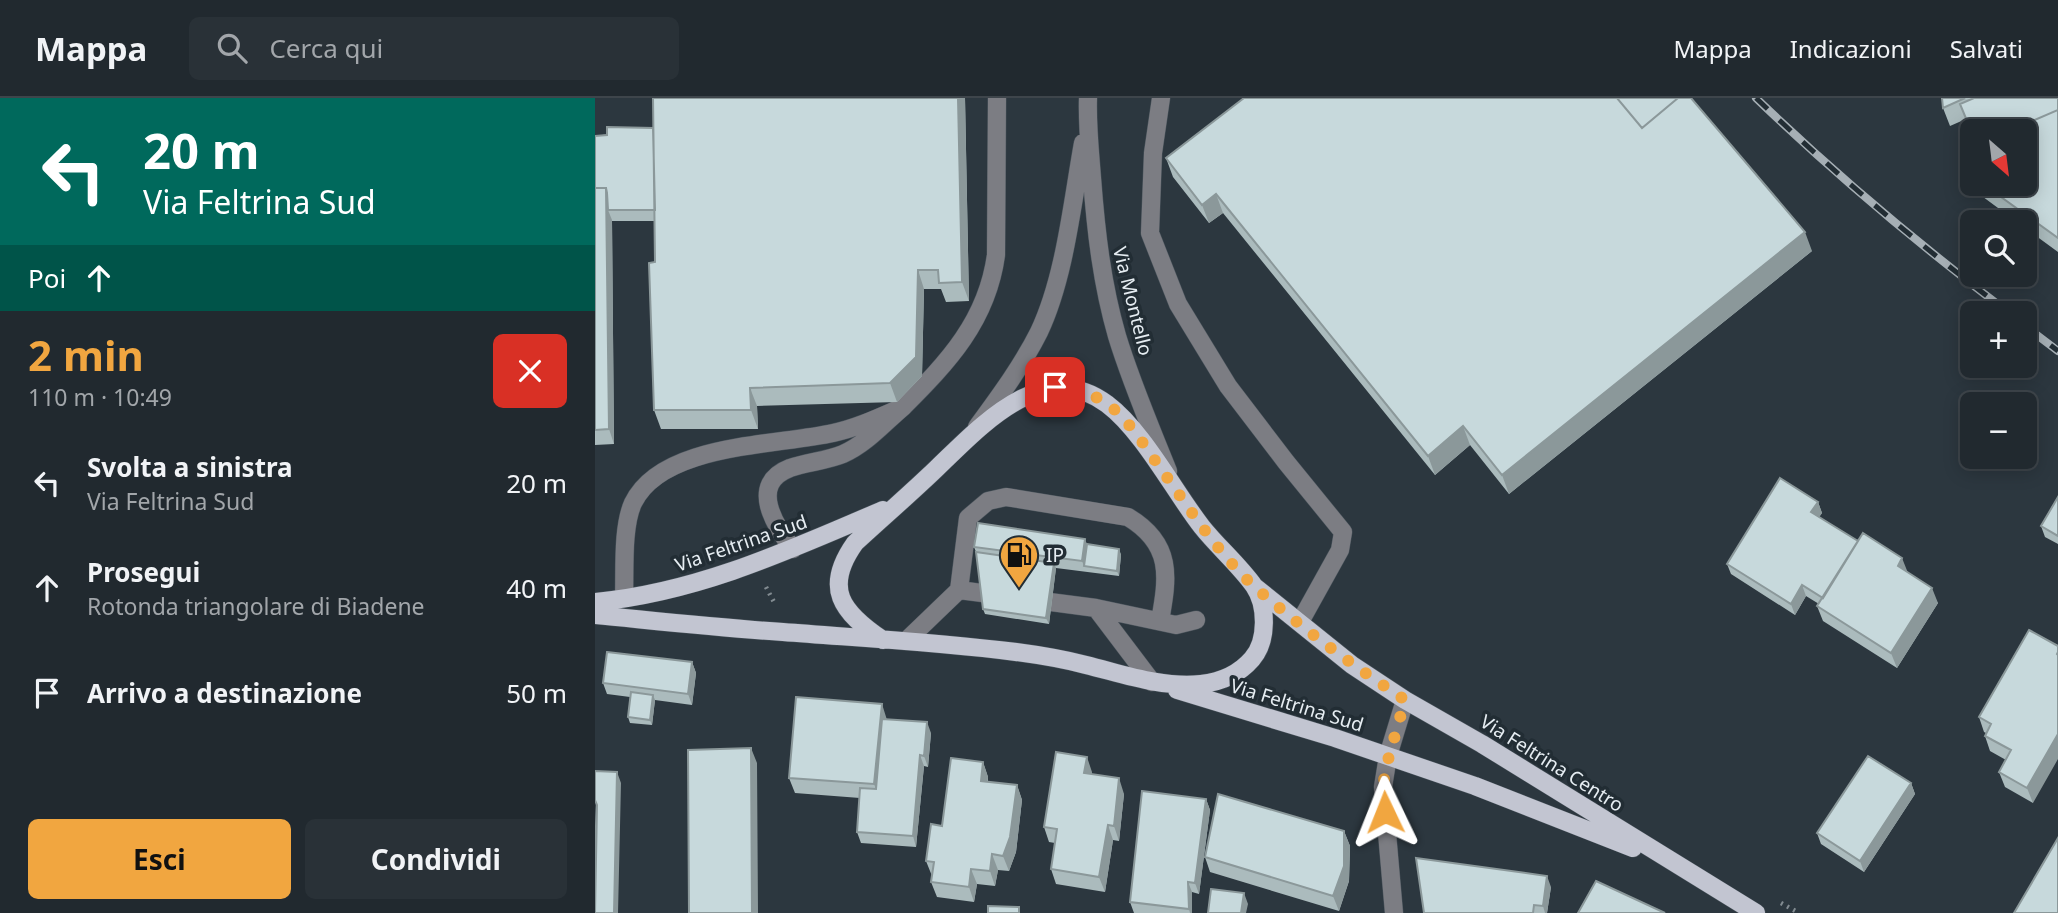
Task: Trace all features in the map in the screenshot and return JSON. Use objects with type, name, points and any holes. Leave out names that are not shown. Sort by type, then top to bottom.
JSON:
[{"type":"main road","points":[[883,640],[862,626],[843,604],[838,582],[840,568],[855,543],[971,434],[996,414],[1039,391],[1055,387],[1089,393],[1120,415],[1215,543],[1255,587],[1352,665],[1405,700]]},
{"type":"main road","name":"Via Feltrina Sud","points":[[595,602],[684,586],[793,549],[896,505]]},
{"type":"main road","points":[[595,615],[1049,656],[1152,682],[1200,684],[1223,679],[1239,671],[1254,658],[1264,627],[1262,606],[1255,587]]},
{"type":"main road","name":"Via Feltrina Sud","points":[[1152,682],[1388,756]]},
{"type":"main road","name":"Via Feltrina Centro","points":[[1405,700],[1482,744],[1756,913]]},
{"type":"main road","name":"Via Feltrina Centro","points":[[1388,756],[1475,786],[1676,864]]},
{"type":"street","points":[[793,549],[781,534],[768,506],[767,494],[772,483],[781,473],[792,467],[824,460],[861,444],[933,376],[974,323],[985,302],[993,278],[996,255],[997,98]]},
{"type":"street","name":"Via Montello","points":[[1088,98],[1087,119],[1096,237],[1104,281],[1117,334],[1133,382],[1174,485]]},
{"type":"street","points":[[1161,98],[1153,153],[1150,233],[1178,304],[1228,386],[1343,532],[1340,550],[1300,622]]},
{"type":"street","name":"Via Montello","points":[[971,434],[1012,378],[1040,330],[1060,264],[1087,119]]},
{"type":"street","points":[[624,598],[630,514],[639,494],[653,479],[693,459],[750,446],[831,434],[854,428],[903,407]]},
{"type":"street","points":[[906,641],[959,590],[968,518],[988,501],[1006,497],[1128,517],[1138,523],[1163,555],[1167,582],[1160,621]]},
{"type":"street","points":[[959,590],[1096,608],[1176,625],[1196,620]]},
{"type":"street","points":[[1096,608],[1152,682]]},
{"type":"street","points":[[1394,913],[1383,787],[1388,756],[1405,700]]},
{"type":"path","points":[[765,586],[778,613]]},
{"type":"building","points":[[653,98],[958,98],[962,282],[939,283],[938,270],[918,270],[916,357],[890,383],[750,388],[751,410],[654,410],[649,263],[655,262]]},
{"type":"building","points":[[1244,98],[1617,98],[1642,128],[1678,98],[1691,98],[1805,232],[1502,475],[1463,426],[1428,456],[1216,194],[1202,205],[1166,158]]},
{"type":"building","points":[[1617,98],[1678,98],[1642,128]]},
{"type":"building","points":[[1942,98],[1965,98],[1943,108]]},
{"type":"building","points":[[1974,98],[2058,98],[2058,110],[2037,119],[1966,119],[1960,104]]},
{"type":"building","points":[[2058,110],[2058,238],[2037,223],[2037,210],[2019,210],[2000,196],[2037,196],[2037,119]]},
{"type":"building","points":[[607,127],[653,128],[655,210],[608,210],[606,188],[595,188],[595,136],[607,135]]},
{"type":"building","points":[[595,188],[606,188],[609,429],[595,430]]},
{"type":"building","points":[[1780,478],[1818,502],[1811,512],[1858,541],[1823,598],[1802,585],[1791,604],[1727,564]]},
{"type":"building","points":[[2058,497],[2058,536],[2041,526]]},
{"type":"building","points":[[978,523],[1085,539],[1082,561],[974,547]]},
{"type":"building","points":[[1863,533],[1902,558],[1898,566],[1932,588],[1891,653],[1817,606]]},
{"type":"building","points":[[1087,544],[1119,549],[1117,571],[1084,566]]},
{"type":"building","points":[[976,552],[1054,563],[1046,618],[983,609]]},
{"type":"building","points":[[2029,630],[2058,646],[2058,734],[2027,788],[1999,772],[2011,750],[1985,736],[1991,724],[1979,717]]},
{"type":"building","points":[[607,652],[692,662],[688,694],[603,683]]},
{"type":"building","points":[[631,692],[653,695],[650,720],[628,717]]},
{"type":"building","points":[[796,697],[882,704],[874,784],[789,778]]},
{"type":"building","points":[[882,719],[927,722],[924,756],[920,755],[913,836],[857,832],[860,788],[876,789]]},
{"type":"building","points":[[751,748],[752,913],[689,913],[688,750]]},
{"type":"building","points":[[1056,752],[1087,757],[1084,773],[1119,778],[1114,826],[1108,825],[1099,877],[1051,869],[1057,829],[1044,827]]},
{"type":"building","points":[[1868,756],[1911,783],[1860,861],[1817,833]]},
{"type":"building","points":[[951,758],[983,762],[981,781],[1017,785],[1010,837],[1003,856],[992,854],[990,871],[971,869],[969,887],[931,882],[934,862],[926,861],[931,824],[942,826]]},
{"type":"building","points":[[595,771],[617,772],[614,913],[595,913]]},
{"type":"building","points":[[1142,791],[1206,799],[1195,883],[1188,882],[1189,909],[1130,902]]},
{"type":"building","points":[[1218,794],[1344,831],[1344,866],[1333,896],[1205,857]]},
{"type":"building","points":[[2058,838],[2058,913],[2014,913]]},
{"type":"building","points":[[1416,858],[1547,876],[1543,906],[1534,905],[1533,913],[1424,913]]},
{"type":"building","points":[[1596,881],[1665,913],[1578,913]]},
{"type":"building","points":[[1211,889],[1244,893],[1241,913],[1208,913]]},
{"type":"building","points":[[988,906],[1019,907],[1019,913],[988,913]]},
{"type":"railway","points":[[1756,98],[1879,209],[1994,301]]},
{"type":"railway","points":[[2037,335],[2058,351]]},
{"type":"place","name":"IP","points":[[1019,589]]},
{"type":"route","points":[[1055,387],[1089,393],[1120,415],[1174,485],[1193,516],[1255,587],[1352,665],[1405,700],[1384,774],[1385,812]]}]
